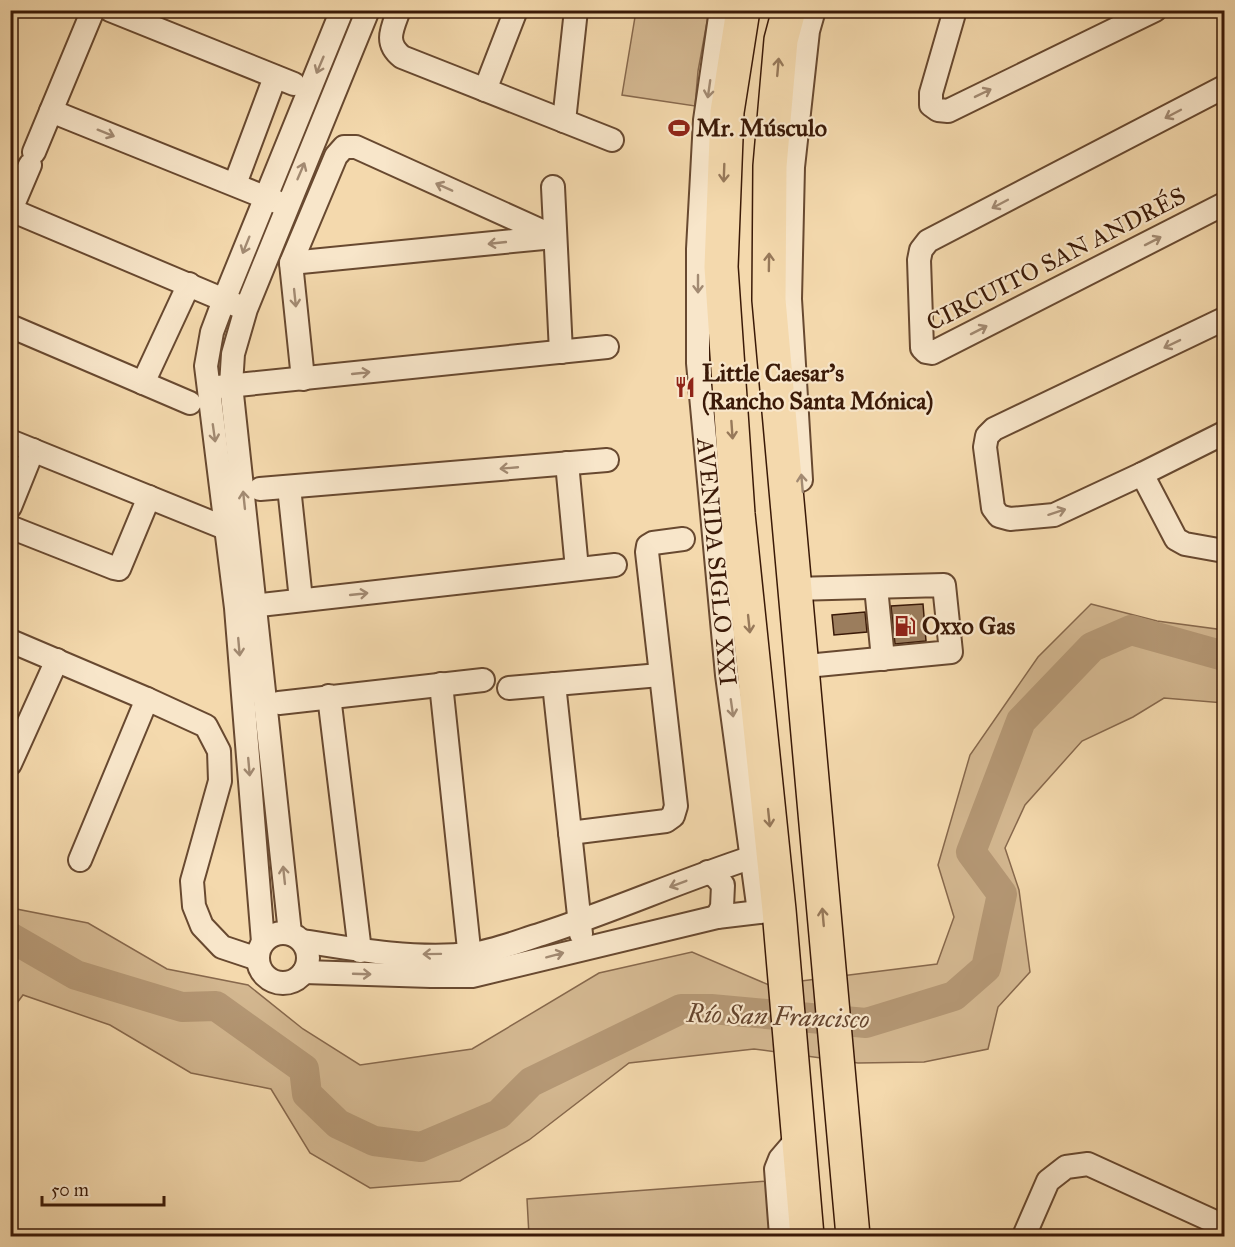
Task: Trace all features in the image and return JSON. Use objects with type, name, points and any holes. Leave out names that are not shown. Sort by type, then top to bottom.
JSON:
[{"type":"highway","name":"AVENIDA SIGLO XXI","points":[[743,10],[727,112],[721,267],[726,515],[769,911],[785,979],[807,1236]]},
{"type":"highway","points":[[789,10],[781,40],[782,166],[779,300],[802,589],[804,706],[853,1236]]},
{"type":"street","points":[[93,10],[11,211],[246,309]]},
{"type":"street","points":[[110,10],[285,81],[235,184]]},
{"type":"street","points":[[238,534],[208,389],[206,366],[212,332],[342,10]]},
{"type":"street","points":[[246,607],[272,704],[296,937],[309,956],[304,972],[298,979],[290,982],[272,981],[260,968],[244,708],[246,607],[238,534],[231,386],[233,354],[246,309],[368,10]]},
{"type":"street","points":[[485,90],[516,10]]},
{"type":"street","points":[[564,121],[576,10]]},
{"type":"street","name":"AVENIDA SIGLO XXI","points":[[721,10],[705,120],[698,249],[698,363],[726,515],[728,675],[753,858],[769,911]]},
{"type":"street","points":[[782,166],[814,10]]},
{"type":"street","points":[[955,10],[931,93],[931,105],[938,110],[948,111],[1155,10]]},
{"type":"street","points":[[397,11],[391,37],[394,51],[402,57],[612,140]]},
{"type":"street","name":"CIRCUITO SAN ANDRÉS","points":[[1224,87],[928,241],[921,250],[919,260],[922,348],[932,353],[1224,204]]},
{"type":"street","points":[[51,111],[287,206]]},
{"type":"street","points":[[303,379],[291,263],[336,156],[344,147],[356,147],[555,237]]},
{"type":"street","points":[[554,187],[561,352]]},
{"type":"street","points":[[291,263],[555,237]]},
{"type":"street","points":[[143,383],[189,284]]},
{"type":"street","points":[[1224,319],[994,429],[987,436],[985,447],[993,508],[999,516],[1010,519],[1054,515],[1224,433]]},
{"type":"street","points":[[10,326],[190,403]]},
{"type":"street","points":[[208,389],[607,347]]},
{"type":"street","points":[[10,441],[238,534]]},
{"type":"street","points":[[10,507],[33,450]]},
{"type":"street","points":[[260,489],[607,459]]},
{"type":"street","points":[[567,463],[577,569]]},
{"type":"street","points":[[1142,474],[1176,539],[1185,544],[1224,551]]},
{"type":"street","points":[[289,487],[301,600]]},
{"type":"street","points":[[10,527],[119,568],[149,497]]},
{"type":"street","points":[[570,833],[666,821],[673,816],[676,806],[647,552],[648,546],[653,543],[683,540]]},
{"type":"street","points":[[246,607],[615,565]]},
{"type":"street","points":[[804,706],[816,677],[817,665],[802,589],[944,585],[951,652],[817,665]]},
{"type":"street","points":[[876,586],[883,658]]},
{"type":"street","points":[[13,642],[206,726],[219,751],[220,781],[192,881],[194,906],[202,926],[222,947],[260,951]]},
{"type":"street","points":[[10,764],[57,660]]},
{"type":"street","points":[[510,688],[660,675]]},
{"type":"street","points":[[272,704],[483,680]]},
{"type":"street","points":[[441,684],[471,965]]},
{"type":"street","points":[[554,684],[583,948]]},
{"type":"street","points":[[329,696],[360,951]]},
{"type":"street","points":[[80,860],[147,699]]},
{"type":"street","points":[[260,951],[275,933],[360,951],[409,955],[471,965],[489,951],[580,922],[708,872],[753,858]]},
{"type":"street","points":[[708,872],[723,885],[722,907],[717,916]]},
{"type":"street","points":[[304,972],[431,976],[471,965],[583,948],[717,916],[769,911]]},
{"type":"street","points":[[781,1236],[776,1169],[780,1159],[798,1138]]},
{"type":"street","points":[[1024,1236],[1048,1181],[1066,1167],[1089,1164],[1224,1226]]},
{"type":"shaded area","points":[[636,11],[709,11],[698,71],[695,106],[622,95]]},
{"type":"shaded area","points":[[1091,604],[1157,621],[1224,630],[1224,703],[1164,698],[1133,717],[1082,741],[1025,805],[1005,848],[1019,890],[1030,972],[998,1007],[988,1049],[924,1062],[858,1063],[754,1049],[629,1063],[529,1140],[460,1181],[370,1188],[310,1153],[271,1089],[191,1073],[110,1025],[23,995],[11,1011],[11,908],[88,923],[167,969],[248,985],[303,1029],[360,1065],[472,1049],[599,973],[692,952],[769,985],[937,964],[954,917],[938,865],[970,755],[1038,657]]},
{"type":"shaded area","points":[[768,1181],[773,1236],[529,1236],[527,1199]]},
{"type":"building","name":"Oxxo Gas","points":[[923,604],[926,641],[895,644],[891,606]]},
{"type":"building","name":"Oxxo Gas","points":[[865,612],[867,632],[834,635],[832,615]]},
{"type":"waterway","name":"Río San Francisco","points":[[10,937],[76,975],[182,1007],[216,1006],[304,1069],[307,1094],[338,1124],[374,1141],[421,1147],[499,1114],[531,1082],[681,1009],[711,1009],[866,1023],[954,996],[986,968],[1002,894],[971,852],[1021,721],[1092,647],[1131,630],[1224,656]]},
{"type":"place","name":"Mr. Músculo","points":[[679,128]]},
{"type":"place","name":"Little Caesar's (Rancho Santa Mónica)","points":[[685,387]]},
{"type":"place","name":"Oxxo Gas","points":[[905,626]]}]
